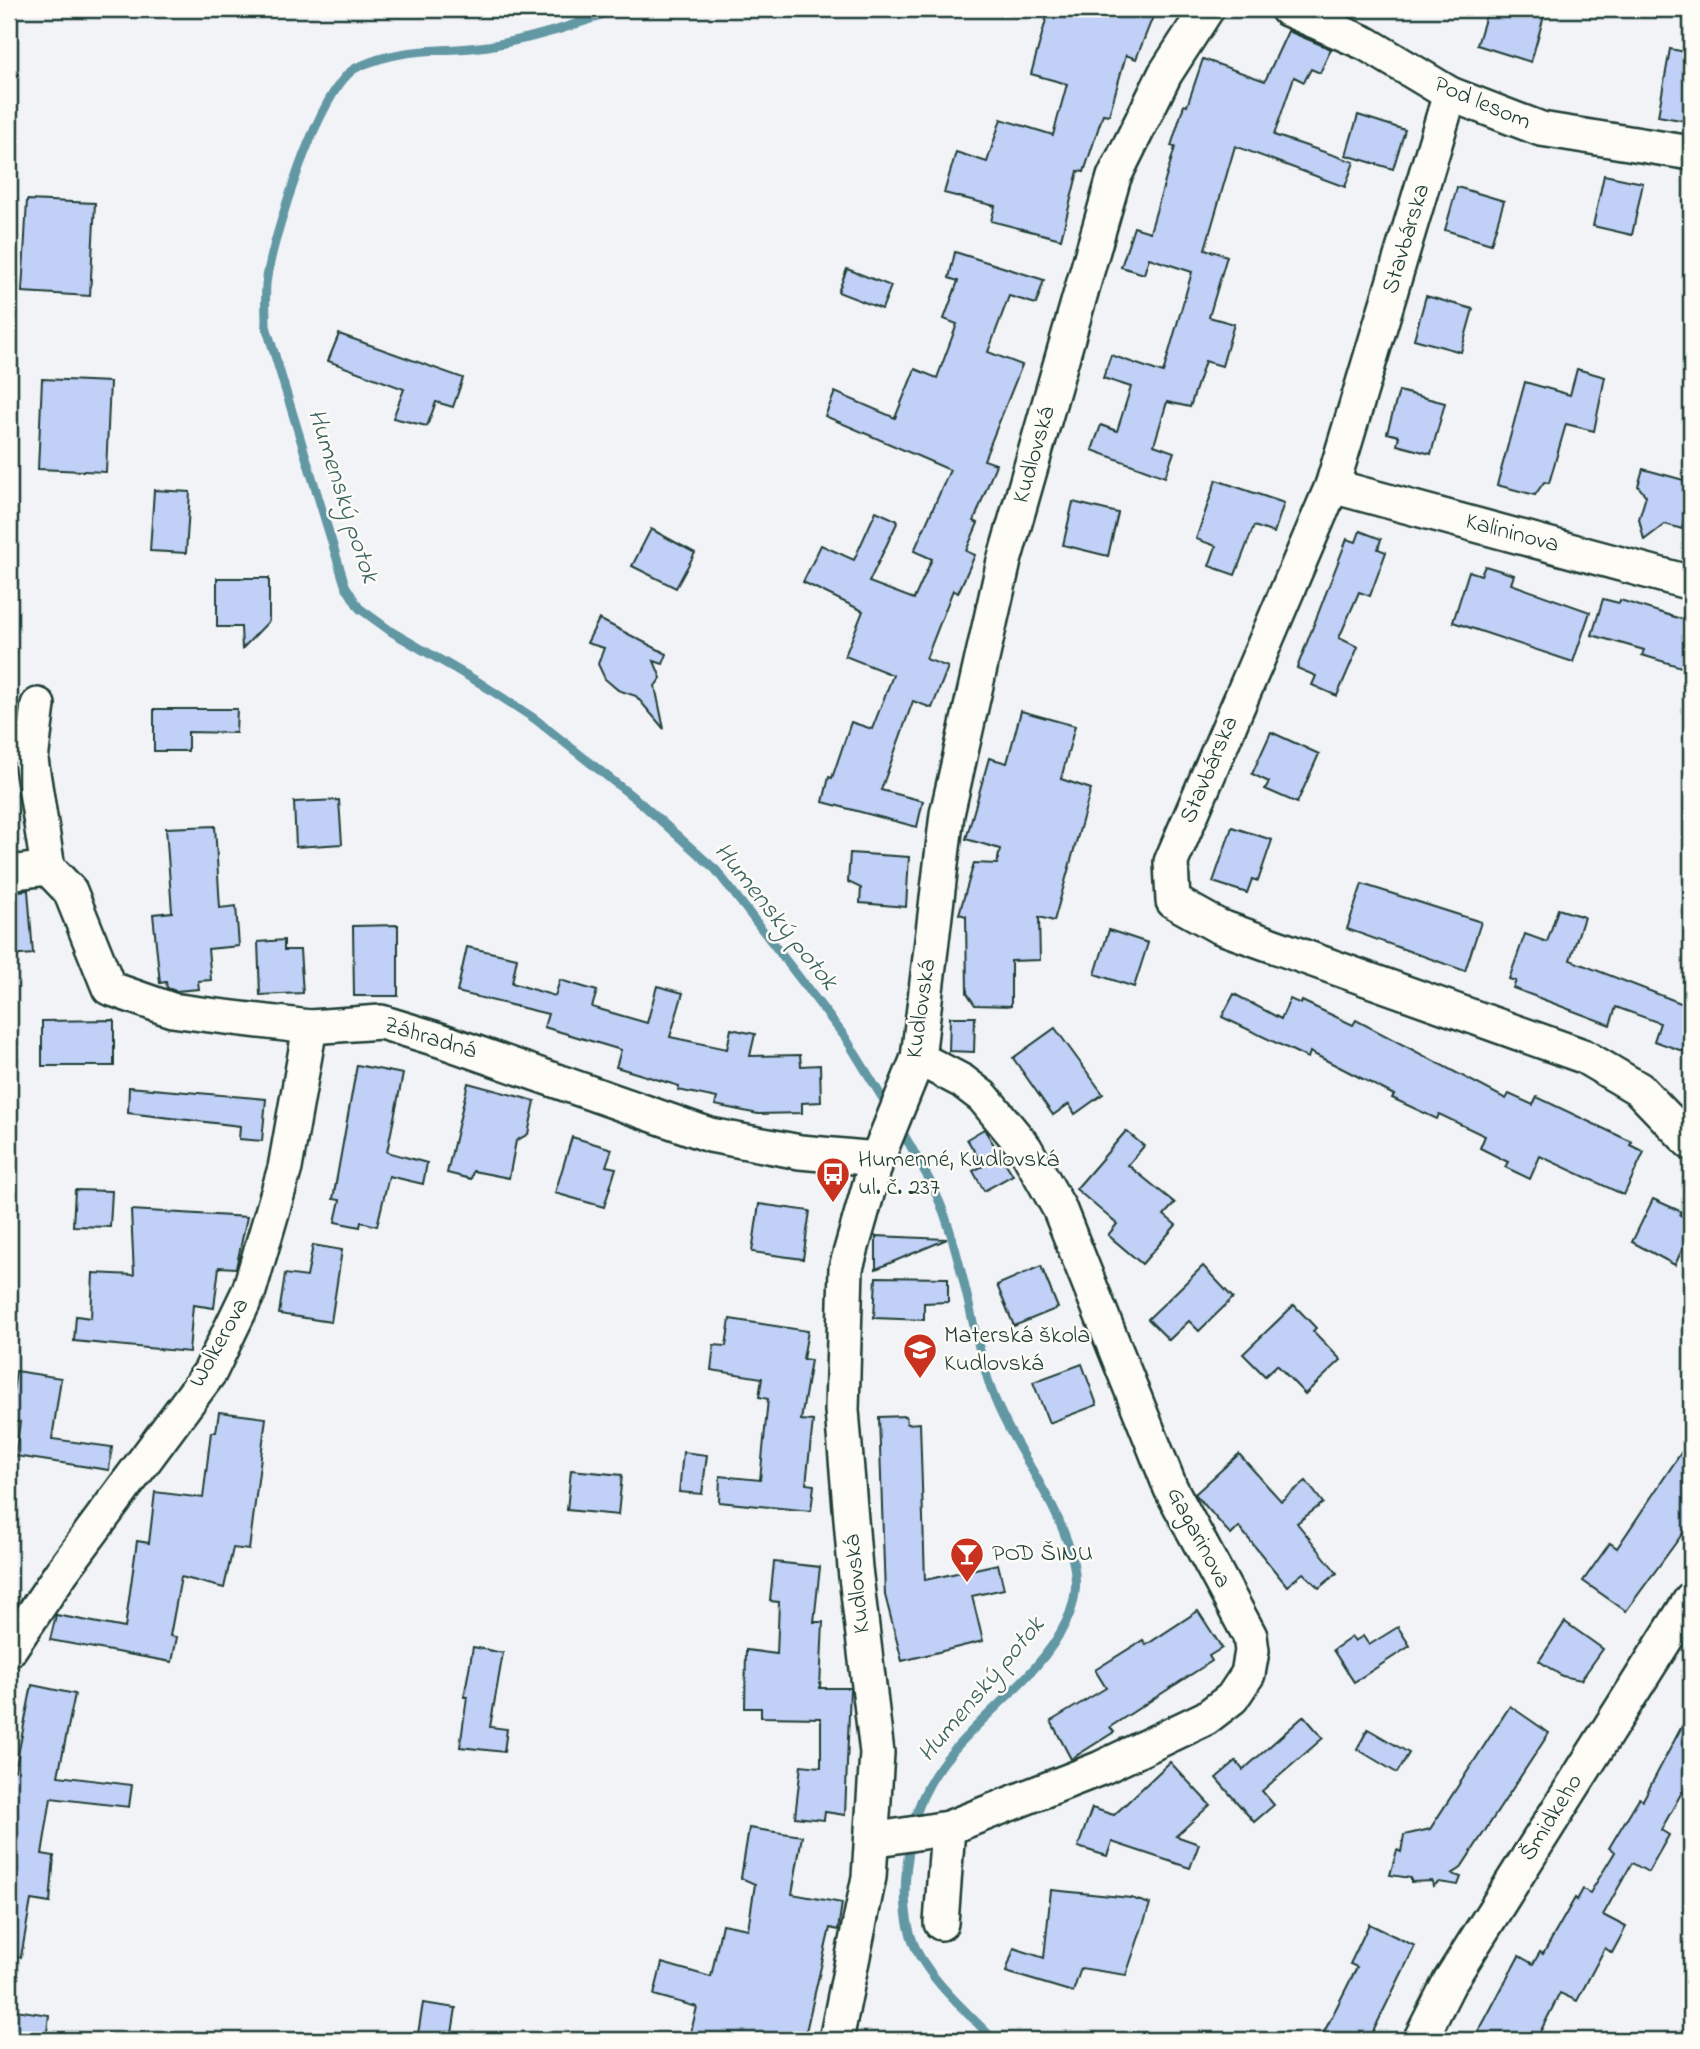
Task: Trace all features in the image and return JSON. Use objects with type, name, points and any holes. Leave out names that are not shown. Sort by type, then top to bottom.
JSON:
[{"type":"street","name":"Kudlovská","points":[[836,2040],[869,1877],[882,1838],[877,1753],[855,1568],[844,1433],[842,1312],[846,1268],[881,1148],[918,1058],[947,814],[1004,561],[1114,177],[1165,74],[1207,9]]},
{"type":"street","name":"Pod lesom","points":[[1287,9],[1367,44],[1450,94],[1541,129],[1691,153]]},
{"type":"street","name":"Stavbárska","points":[[1450,94],[1332,486],[1171,862],[1173,901],[1218,926],[1583,1056],[1639,1088],[1691,1143]]},
{"type":"street","name":"Kalininova","points":[[1332,486],[1691,583]]},
{"type":"street","points":[[9,873],[48,868],[31,760],[38,705]]},
{"type":"street","name":"Záhradná","points":[[48,868],[70,891],[109,988],[172,1010],[310,1027],[381,1022],[440,1040],[710,1135],[800,1152],[881,1148]]},
{"type":"street","name":"Wolkerova","points":[[9,1650],[61,1573],[210,1372],[249,1291],[285,1168],[310,1027]]},
{"type":"street","name":"Gagarinova","points":[[882,1838],[940,1830],[1101,1768],[1206,1717],[1232,1698],[1248,1674],[1252,1651],[1250,1636],[1171,1489],[1053,1196],[1025,1148],[983,1097],[918,1058]]},
{"type":"street","name":"Šmidkeho","points":[[1420,2040],[1450,1981],[1691,1599]]},
{"type":"street","points":[[940,1830],[941,1923]]},
{"type":"building","points":[[1049,9],[1069,9],[1096,18],[1100,9],[1156,9],[1136,59],[1126,55],[1109,115],[1103,114],[1084,172],[1078,171],[1061,239],[991,221],[995,206],[944,193],[956,152],[987,162],[1001,119],[1053,135],[1067,84],[1031,74]]},
{"type":"building","points":[[1488,9],[1546,9],[1531,62],[1477,45]]},
{"type":"building","points":[[1288,31],[1331,49],[1320,73],[1311,69],[1304,82],[1294,77],[1274,135],[1354,162],[1345,187],[1235,146],[1205,249],[1227,256],[1209,317],[1234,324],[1222,366],[1205,361],[1190,407],[1167,402],[1154,445],[1174,452],[1165,477],[1092,450],[1101,425],[1117,431],[1131,387],[1103,378],[1111,355],[1163,373],[1192,272],[1149,258],[1144,274],[1121,267],[1134,227],[1150,232],[1175,147],[1171,146],[1203,59],[1265,81]]},
{"type":"building","points":[[1670,49],[1691,53],[1691,122],[1658,116]]},
{"type":"building","points":[[1358,115],[1405,130],[1393,169],[1346,155]]},
{"type":"building","points":[[1604,175],[1643,183],[1632,235],[1593,226]]},
{"type":"building","points":[[1457,187],[1504,201],[1491,244],[1445,230]]},
{"type":"building","points":[[27,200],[95,203],[90,296],[22,292]]},
{"type":"building","points":[[955,252],[1044,280],[1036,304],[1009,296],[988,352],[1022,365],[984,460],[996,464],[974,521],[978,523],[966,551],[975,555],[958,593],[953,590],[926,659],[948,667],[932,708],[913,701],[881,790],[923,801],[917,827],[823,802],[829,777],[832,778],[851,722],[872,729],[893,675],[845,656],[863,611],[803,582],[821,545],[854,560],[876,511],[898,521],[869,582],[914,599],[932,559],[914,551],[950,470],[825,416],[835,392],[895,418],[915,369],[937,378],[957,324],[944,319],[958,281],[949,278]]},
{"type":"building","points":[[847,269],[891,286],[882,309],[838,292]]},
{"type":"building","points":[[1426,296],[1473,309],[1461,352],[1414,339]]},
{"type":"building","points":[[339,334],[463,378],[453,407],[436,402],[427,426],[393,418],[404,389],[328,361]]},
{"type":"building","points":[[1577,369],[1605,377],[1594,431],[1566,424],[1549,483],[1544,482],[1535,495],[1497,485],[1525,382],[1570,395]]},
{"type":"building","points":[[42,379],[110,382],[106,472],[38,469]]},
{"type":"building","points":[[1399,391],[1445,403],[1431,454],[1397,445],[1399,436],[1387,433]]},
{"type":"building","points":[[1643,469],[1691,482],[1682,529],[1665,524],[1644,540],[1639,519],[1646,496],[1638,486]]},
{"type":"building","points":[[1216,480],[1284,503],[1274,533],[1254,526],[1235,575],[1209,566],[1216,546],[1196,539]]},
{"type":"building","points":[[154,490],[190,492],[186,553],[150,551]]},
{"type":"building","points":[[1073,502],[1118,513],[1108,556],[1063,545]]},
{"type":"building","points":[[651,529],[695,553],[676,588],[632,566]]},
{"type":"building","points":[[1360,531],[1381,539],[1378,549],[1386,552],[1370,596],[1359,592],[1339,638],[1358,647],[1337,696],[1312,685],[1316,676],[1297,668],[1347,539],[1356,542]]},
{"type":"building","points":[[1485,566],[1514,575],[1511,584],[1590,612],[1573,662],[1453,622],[1469,571],[1481,575]]},
{"type":"building","points":[[217,578],[269,578],[269,621],[242,649],[241,627],[217,627]]},
{"type":"building","points":[[1603,599],[1619,603],[1620,600],[1691,622],[1691,670],[1642,655],[1644,650],[1592,635]]},
{"type":"building","points":[[599,619],[667,654],[663,664],[654,661],[661,678],[655,686],[664,729],[636,696],[618,690],[605,679],[598,664],[604,648],[587,643]]},
{"type":"building","points":[[154,709],[237,709],[236,733],[188,732],[188,751],[154,751]]},
{"type":"building","points":[[1021,711],[1075,726],[1061,779],[1091,789],[1054,921],[1039,917],[1040,960],[1011,961],[1011,1006],[975,1005],[967,993],[966,916],[959,914],[974,863],[997,864],[1000,849],[966,839],[989,758],[1007,763]]},
{"type":"building","points":[[1271,732],[1319,754],[1297,803],[1265,789],[1269,782],[1252,774]]},
{"type":"building","points":[[339,800],[342,844],[296,847],[294,802]]},
{"type":"building","points":[[215,826],[220,908],[236,906],[239,946],[208,949],[211,980],[198,981],[199,989],[176,991],[167,988],[166,982],[160,983],[153,914],[172,912],[166,828]]},
{"type":"building","points":[[1232,827],[1272,840],[1258,881],[1252,879],[1247,893],[1213,882]]},
{"type":"building","points":[[850,853],[909,857],[906,907],[860,903],[861,888],[848,882]]},
{"type":"building","points":[[1362,884],[1481,922],[1465,971],[1347,929]]},
{"type":"building","points":[[28,890],[33,954],[9,956],[9,892]]},
{"type":"building","points":[[1558,909],[1584,917],[1570,960],[1691,1007],[1691,1054],[1654,1041],[1660,1023],[1616,1007],[1610,1025],[1513,988],[1516,981],[1509,979],[1525,934],[1547,942]]},
{"type":"building","points":[[398,925],[398,996],[354,996],[353,926]]},
{"type":"building","points":[[1109,930],[1148,943],[1134,987],[1095,974]]},
{"type":"building","points":[[284,940],[284,950],[300,950],[303,993],[260,995],[258,942]]},
{"type":"building","points":[[467,947],[517,958],[512,983],[555,996],[560,980],[597,991],[592,1007],[647,1023],[657,986],[683,993],[670,1037],[727,1049],[731,1029],[755,1034],[750,1056],[800,1055],[801,1066],[820,1065],[821,1102],[802,1103],[802,1113],[758,1114],[715,1105],[717,1098],[678,1090],[679,1086],[616,1067],[621,1050],[544,1027],[548,1014],[457,992]]},
{"type":"building","points":[[1234,994],[1281,1019],[1290,999],[1301,1004],[1302,1001],[1353,1025],[1356,1020],[1506,1099],[1509,1094],[1533,1105],[1537,1097],[1632,1142],[1630,1145],[1644,1152],[1624,1195],[1540,1156],[1530,1179],[1505,1167],[1508,1162],[1480,1148],[1485,1136],[1439,1114],[1437,1119],[1392,1098],[1394,1095],[1310,1052],[1308,1058],[1222,1017]]},
{"type":"building","points":[[950,1017],[975,1017],[974,1052],[949,1051]]},
{"type":"building","points":[[114,1020],[114,1066],[42,1066],[42,1021]]},
{"type":"building","points":[[1055,1028],[1103,1094],[1075,1114],[1069,1104],[1053,1115],[1013,1058]]},
{"type":"building","points":[[357,1065],[403,1074],[387,1152],[427,1163],[423,1184],[389,1176],[377,1226],[361,1222],[360,1227],[335,1222],[340,1200],[333,1199]]},
{"type":"building","points":[[468,1083],[535,1101],[528,1134],[516,1141],[509,1178],[473,1171],[471,1179],[447,1173]]},
{"type":"building","points":[[129,1087],[266,1099],[262,1141],[239,1139],[240,1126],[128,1113]]},
{"type":"building","points":[[984,1129],[1013,1175],[984,1191],[973,1171],[983,1166],[967,1139]]},
{"type":"building","points":[[1126,1131],[1144,1146],[1128,1165],[1175,1203],[1164,1215],[1176,1225],[1142,1264],[1108,1235],[1117,1224],[1076,1189]]},
{"type":"building","points":[[572,1137],[612,1149],[606,1166],[616,1168],[604,1207],[555,1193]]},
{"type":"building","points":[[75,1190],[112,1191],[110,1227],[73,1226]]},
{"type":"building","points":[[1653,1199],[1682,1212],[1680,1215],[1691,1221],[1691,1230],[1675,1265],[1632,1242]]},
{"type":"building","points":[[759,1204],[810,1211],[803,1259],[752,1252]]},
{"type":"building","points":[[131,1210],[247,1217],[236,1268],[219,1267],[214,1308],[193,1305],[189,1352],[74,1341],[76,1316],[91,1318],[93,1273],[134,1275]]},
{"type":"building","points":[[876,1236],[947,1239],[876,1269]]},
{"type":"building","points":[[313,1245],[342,1250],[331,1322],[279,1314],[285,1274],[307,1277]]},
{"type":"building","points":[[1041,1266],[1058,1308],[1014,1326],[997,1285]]},
{"type":"building","points":[[1203,1266],[1233,1298],[1199,1331],[1189,1321],[1169,1340],[1148,1319]]},
{"type":"building","points":[[876,1277],[948,1278],[948,1302],[924,1303],[924,1320],[874,1318]]},
{"type":"building","points":[[1294,1305],[1316,1328],[1313,1331],[1341,1360],[1305,1394],[1277,1365],[1265,1376],[1243,1354]]},
{"type":"building","points":[[730,1319],[808,1331],[803,1359],[811,1360],[801,1420],[813,1421],[806,1484],[814,1485],[811,1511],[719,1502],[720,1476],[760,1480],[768,1399],[759,1397],[762,1378],[711,1370],[714,1345],[726,1346]]},
{"type":"building","points":[[1082,1364],[1097,1405],[1049,1423],[1033,1382]]},
{"type":"building","points":[[16,1371],[61,1378],[52,1439],[112,1447],[109,1470],[15,1456],[20,1422],[9,1421]]},
{"type":"building","points":[[219,1412],[266,1418],[249,1550],[233,1548],[224,1588],[181,1577],[170,1636],[177,1637],[172,1662],[50,1640],[56,1615],[125,1628],[137,1541],[149,1543],[155,1492],[203,1498],[211,1432],[216,1432]]},
{"type":"building","points":[[906,1416],[907,1424],[920,1423],[925,1580],[998,1564],[1004,1589],[972,1596],[983,1641],[902,1661],[885,1595],[879,1417]]},
{"type":"building","points":[[1691,1438],[1691,1522],[1626,1611],[1583,1581],[1610,1543],[1617,1548]]},
{"type":"building","points":[[683,1452],[707,1455],[702,1494],[679,1492]]},
{"type":"building","points":[[1239,1454],[1281,1501],[1306,1481],[1323,1503],[1297,1523],[1337,1573],[1319,1588],[1303,1573],[1287,1586],[1239,1527],[1231,1535],[1195,1494]]},
{"type":"building","points":[[571,1470],[622,1475],[618,1515],[567,1510]]},
{"type":"building","points":[[774,1562],[820,1567],[814,1622],[823,1622],[820,1688],[850,1688],[845,1815],[825,1812],[824,1820],[795,1817],[801,1765],[821,1767],[821,1718],[761,1717],[761,1708],[745,1708],[746,1650],[777,1654],[779,1602],[770,1601]]},
{"type":"building","points":[[1198,1611],[1222,1648],[1209,1656],[1212,1661],[1110,1727],[1114,1732],[1071,1759],[1051,1721],[1106,1688],[1095,1670],[1143,1640],[1146,1645]]},
{"type":"building","points":[[1565,1622],[1603,1649],[1581,1680],[1562,1676],[1539,1661]]},
{"type":"building","points":[[1398,1627],[1410,1646],[1354,1682],[1333,1650],[1352,1637],[1355,1641],[1363,1636],[1369,1645]]},
{"type":"building","points":[[473,1647],[503,1653],[490,1727],[507,1729],[504,1752],[460,1747],[467,1697],[464,1697]]},
{"type":"building","points":[[32,1685],[75,1694],[58,1776],[132,1785],[129,1807],[51,1798],[42,1854],[54,1856],[50,1903],[31,1900],[21,1957],[9,1955],[9,1769],[15,1770]]},
{"type":"building","points":[[1510,1706],[1549,1733],[1460,1869],[1452,1874],[1461,1877],[1458,1885],[1439,1882],[1433,1886],[1432,1881],[1411,1882],[1411,1878],[1390,1875],[1397,1850],[1401,1852],[1404,1835],[1430,1829]]},
{"type":"building","points":[[1691,1709],[1691,1796],[1682,1792],[1661,1830],[1669,1835],[1648,1872],[1632,1863],[1603,1915],[1626,1927],[1612,1953],[1605,1948],[1577,2001],[1560,1993],[1536,2040],[1474,2040],[1519,1956],[1533,1964],[1540,1952],[1543,1954],[1575,1898],[1577,1900],[1583,1889],[1590,1893],[1615,1852],[1609,1848],[1639,1798],[1643,1800]]},
{"type":"building","points":[[1304,1716],[1323,1738],[1262,1791],[1274,1805],[1254,1822],[1216,1778],[1236,1761],[1243,1770]]},
{"type":"building","points":[[1368,1729],[1409,1753],[1397,1773],[1357,1749]]},
{"type":"building","points":[[1170,1762],[1210,1805],[1176,1836],[1199,1844],[1190,1868],[1112,1842],[1107,1856],[1078,1847],[1092,1808],[1114,1815]]},
{"type":"building","points":[[749,1828],[802,1836],[792,1894],[842,1903],[838,1930],[830,1928],[804,2040],[689,2040],[697,2007],[654,1995],[662,1963],[711,1977],[722,1924],[748,1929],[755,1884],[741,1878]]},
{"type":"building","points":[[1051,1890],[1131,1898],[1150,1904],[1126,1975],[1081,1968],[1073,1992],[1006,1972],[1014,1948],[1044,1958]]},
{"type":"building","points":[[1369,1924],[1415,1946],[1369,2040],[1320,2040],[1357,1967],[1350,1964]]},
{"type":"building","points":[[423,2003],[456,2008],[451,2040],[417,2040]]},
{"type":"building","points":[[9,2009],[49,2015],[46,2040],[9,2040]]},
{"type":"waterway","name":"Humenský potok","points":[[616,9],[553,31],[504,43],[422,51],[375,60],[358,67],[343,79],[328,102],[314,132],[287,201],[266,284],[266,326],[345,585],[359,608],[392,632],[480,683],[535,719],[642,804],[716,870],[845,1037],[888,1107]]},
{"type":"waterway","name":"Humenský potok","points":[[899,1126],[926,1174],[943,1212],[960,1266],[979,1348],[999,1410],[1063,1529],[1073,1560],[1075,1578],[1075,1596],[1070,1613],[1050,1649],[939,1768],[923,1796],[913,1827]]},
{"type":"waterway","name":"Humenský potok","points":[[911,1841],[905,1887],[907,1919],[916,1950],[939,1983],[994,2040]]},
{"type":"place","name":"Humenné, Kudlovská ul. č. 237","points":[[833,1204]]},
{"type":"place","name":"Materská škola Kudlovská","points":[[920,1380]]},
{"type":"place","name":"POD ŠINU","points":[[967,1584]]}]
